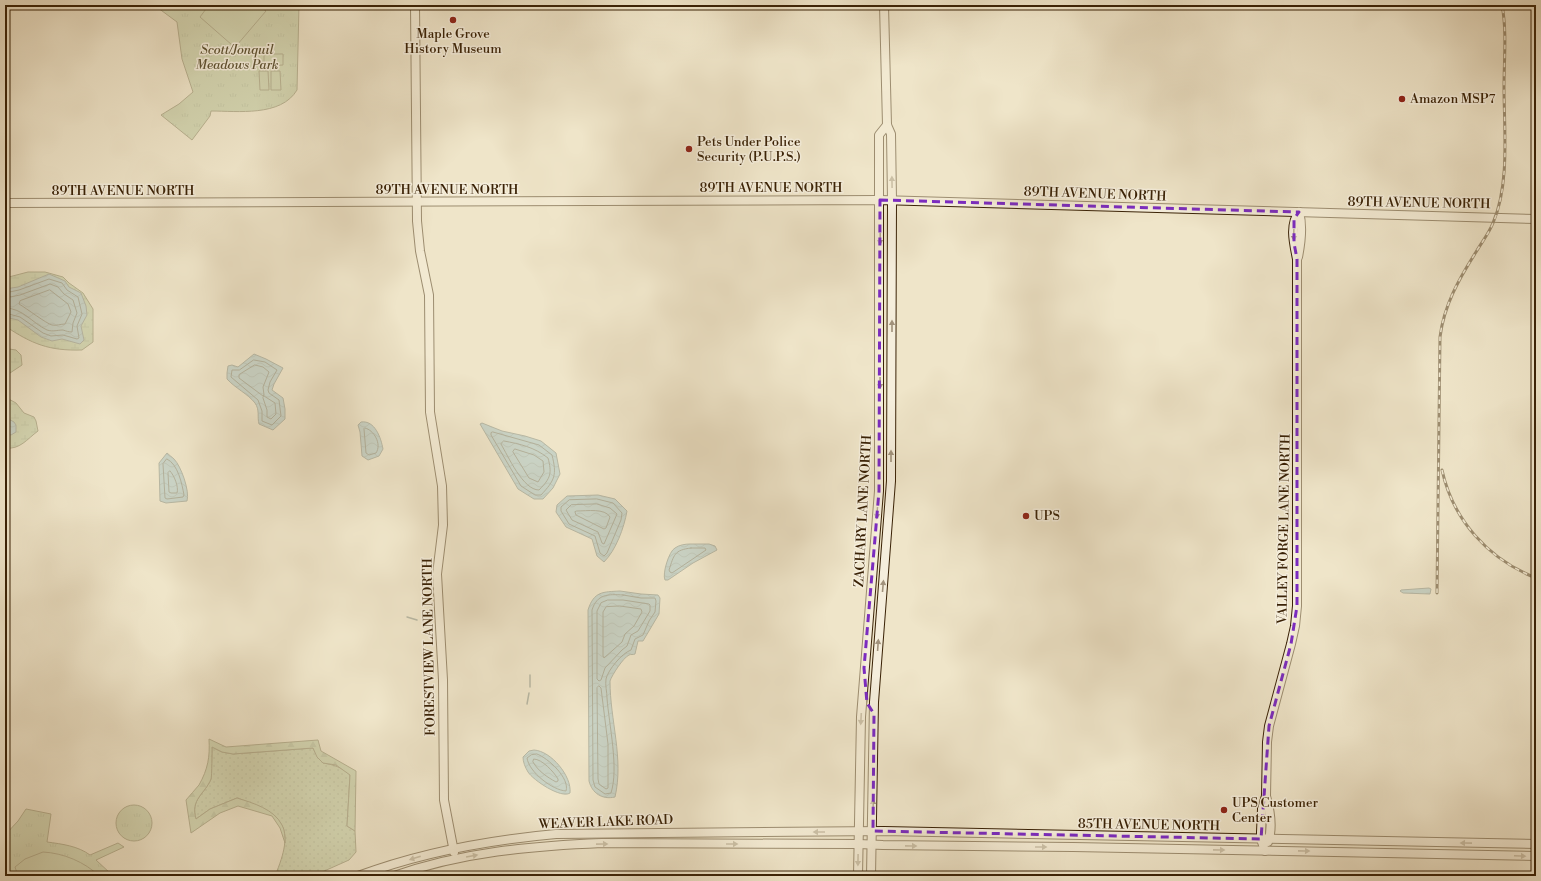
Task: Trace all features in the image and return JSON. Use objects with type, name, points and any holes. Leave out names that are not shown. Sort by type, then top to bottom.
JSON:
[{"type":"main road","name":"FORESTVIEW LANE NORTH","points":[[415,5],[418,237],[429,295],[430,412],[442,490],[442,525],[437,574],[443,680],[444,800],[455,859]]},
{"type":"main road","name":"ZACHARY LANE NORTH","points":[[871,876],[874,714],[891,481],[892,200],[891,134],[887,125],[884,5]]},
{"type":"main road","name":"ZACHARY LANE NORTH","points":[[858,876],[859,741],[879,491],[880,135],[887,125]]},
{"type":"main road","name":"89TH AVENUE NORTH","points":[[5,203],[892,200],[1536,219]]},
{"type":"main road","name":"VALLEY FORGE LANE NORTH","points":[[1266,851],[1262,809],[1266,796],[1266,755],[1269,726],[1292,644],[1295,626],[1297,259],[1301,242],[1301,219],[1299,212]]},
{"type":"main road","points":[[864,668],[867,680],[866,703],[868,710],[874,714]]},
{"type":"main road","name":"85TH AVENUE NORTH","points":[[858,832],[873,831],[1536,844]]},
{"type":"main road","name":"WEAVER LAKE ROAD","points":[[358,876],[428,854],[453,848],[516,838],[556,834],[858,832]]},
{"type":"main road","name":"WEAVER LAKE ROAD","points":[[394,876],[422,866],[455,859],[517,849],[560,845],[602,843],[872,844]]},
{"type":"main road","name":"85TH AVENUE NORTH","points":[[872,844],[1536,856]]},
{"type":"highlighted area","points":[[880,200],[1299,212],[1294,219],[1294,243],[1297,259],[1297,606],[1291,644],[1269,726],[1261,839],[873,831],[874,714],[867,703],[864,668],[879,491]]},
{"type":"green space","name":"Scott/Jonquil Meadows Park","points":[[154,5],[299,5],[297,90],[290,99],[270,109],[258,111],[211,111],[210,116],[192,140],[161,115],[179,104],[193,92],[182,59],[177,22]]},
{"type":"green space","points":[[209,5],[258,5],[266,11],[237,45],[232,45],[200,17]]},
{"type":"green space","points":[[264,54],[283,54],[283,65],[264,66]]},
{"type":"green space","points":[[259,71],[268,71],[269,90],[260,90]]},
{"type":"green space","points":[[271,71],[280,71],[281,90],[271,90]]},
{"type":"green space","points":[[28,272],[45,272],[63,277],[83,293],[93,309],[93,342],[82,350],[50,348],[33,342],[5,326],[5,278]]},
{"type":"green space","points":[[9,349],[16,350],[21,355],[22,365],[10,373],[5,373],[5,353]]},
{"type":"green space","points":[[5,397],[16,403],[24,413],[34,417],[38,431],[19,446],[10,448],[5,448]]},
{"type":"green space","points":[[209,739],[226,747],[318,740],[321,751],[356,771],[355,831],[347,826],[350,775],[336,765],[323,763],[317,757],[313,748],[233,754],[222,752],[212,747],[211,779],[195,806],[196,819],[210,809],[237,798],[262,807],[274,815],[283,827],[285,843],[280,828],[272,816],[238,806],[220,813],[191,833],[186,800],[199,785],[204,774],[209,757]]},
{"type":"green space","points":[[212,747],[222,752],[233,754],[313,748],[323,763],[338,767],[347,772],[350,775],[347,826],[355,831],[356,852],[349,860],[313,876],[275,876],[281,860],[285,835],[282,825],[276,817],[254,804],[237,798],[210,809],[196,819],[195,806],[211,779]]},
{"type":"green space","points":[[138,805],[147,810],[151,816],[151,830],[147,836],[138,841],[130,841],[121,836],[117,830],[116,819],[121,810],[127,806]]},
{"type":"green space","points":[[26,809],[51,814],[47,842],[75,847],[90,855],[118,843],[124,847],[96,860],[110,873],[123,876],[5,876],[5,835],[18,821]]},
{"type":"green space","points":[[43,852],[58,854],[73,859],[87,866],[99,876],[18,876],[15,867],[25,859]]},
{"type":"water","points":[[49,274],[65,281],[69,287],[81,293],[86,306],[87,315],[81,326],[84,340],[80,344],[62,339],[52,341],[41,337],[18,320],[5,317],[5,289],[18,287]]},
{"type":"water","points":[[254,354],[283,368],[272,390],[283,398],[285,419],[273,430],[259,424],[255,403],[227,379],[228,366],[232,365],[238,367]]},
{"type":"water","points":[[5,417],[14,422],[16,425],[16,432],[11,435],[5,434]]},
{"type":"water","points":[[361,422],[366,422],[374,427],[379,435],[383,449],[379,456],[368,460],[362,456],[358,425]]},
{"type":"water","points":[[482,423],[502,431],[541,441],[556,453],[560,474],[553,488],[543,499],[534,499],[518,489],[480,424]]},
{"type":"water","points":[[167,453],[177,462],[182,473],[186,485],[188,497],[187,501],[166,503],[160,501],[159,463]]},
{"type":"water","points":[[598,495],[615,499],[627,511],[619,538],[604,562],[597,556],[592,539],[566,527],[556,512],[557,505],[567,496]]},
{"type":"water","points":[[709,544],[715,546],[717,550],[693,563],[668,580],[665,580],[664,573],[670,553],[680,545]]},
{"type":"water","points":[[1431,589],[1430,594],[1403,593],[1400,591],[1401,590]]},
{"type":"water","points":[[620,591],[658,595],[660,598],[659,614],[643,641],[638,641],[635,654],[629,655],[624,659],[610,681],[618,768],[615,797],[610,798],[598,795],[592,789],[589,781],[588,610],[590,604],[596,596],[604,592]]},
{"type":"water","points":[[529,751],[541,751],[559,766],[568,779],[570,793],[560,793],[548,788],[541,784],[528,772],[523,761],[523,757]]},
{"type":"waterway","points":[[407,617],[417,620]]},
{"type":"waterway","points":[[530,675],[530,687]]},
{"type":"waterway","points":[[527,704],[529,693]]},
{"type":"railway","points":[[1437,593],[1440,337],[1445,314],[1453,293],[1491,227],[1502,191],[1505,156],[1505,35],[1502,5]]},
{"type":"railway","points":[[1442,470],[1447,488],[1455,505],[1475,536],[1488,549],[1503,560],[1536,578]]},
{"type":"place","name":"Maple Grove History Museum","points":[[453,20]]},
{"type":"place","name":"Amazon MSP7","points":[[1402,99]]},
{"type":"place","name":"Pets Under Police Security (P.U.P.S.)","points":[[689,149]]},
{"type":"place","name":"UPS","points":[[1026,516]]},
{"type":"place","name":"UPS Customer Center","points":[[1224,810]]}]
